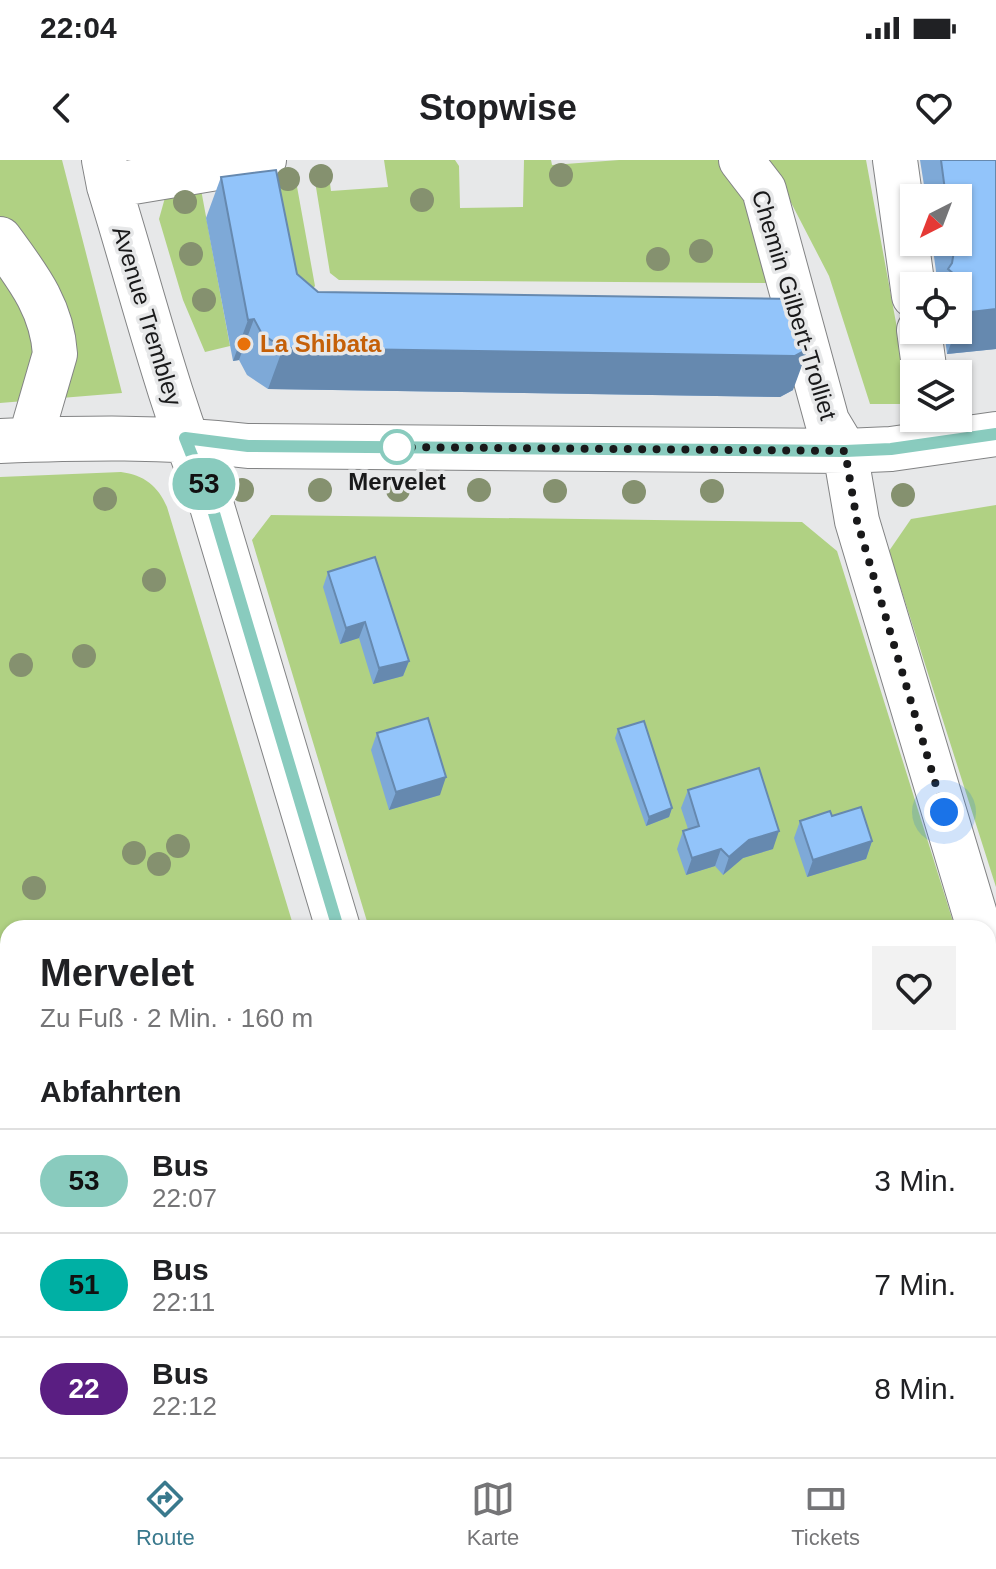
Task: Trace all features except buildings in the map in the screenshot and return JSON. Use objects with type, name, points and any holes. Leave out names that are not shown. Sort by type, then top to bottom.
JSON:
[{"type":"street","points":[[106,173],[264,160]]},
{"type":"street","name":"Chemin Gilbert-Trolliet","points":[[741,160],[764,190],[827,421],[845,451],[857,521],[977,920]]},
{"type":"street","points":[[895,160],[911,272]]},
{"type":"street","name":"Avenue Trembley","points":[[106,173],[185,438],[211,503],[336,920]]},
{"type":"street","points":[[0,239],[34,285],[50,319],[55,354],[15,441],[126,437],[185,438],[248,446],[845,451],[929,432]]},
{"type":"street","points":[[954,432],[996,434]]},
{"type":"green space","points":[[0,160],[62,160],[122,393],[0,403]]},
{"type":"green space","points":[[384,160],[455,160],[459,166],[460,208],[523,207],[524,160],[551,160],[552,165],[619,160],[727,160],[780,283],[339,280],[330,273],[313,169],[328,168],[331,191],[388,187]]},
{"type":"green space","points":[[769,160],[866,160],[903,360],[900,360],[900,404],[870,404],[829,276]]},
{"type":"green space","points":[[294,170],[315,286],[304,299],[226,178]]},
{"type":"green space","points":[[200,184],[230,346],[205,352],[183,300],[159,219],[168,187]]},
{"type":"green space","points":[[121,472],[137,476],[159,493],[167,507],[292,920],[0,920],[0,477]]},
{"type":"green space","points":[[996,505],[996,887],[889,551],[911,519]]},
{"type":"green space","points":[[271,515],[802,522],[837,551],[952,920],[367,920],[252,540]]},
{"type":"bus line","name":"53","points":[[336,920],[211,503],[185,438],[248,446],[845,451],[891,449],[996,434]]},
{"type":"place","name":"La Shibata","points":[[244,344]]},
{"type":"place","name":"Mervelet","points":[[397,447]]},
{"type":"route","points":[[397,447],[390,447],[845,451],[857,521],[944,812]]}]
